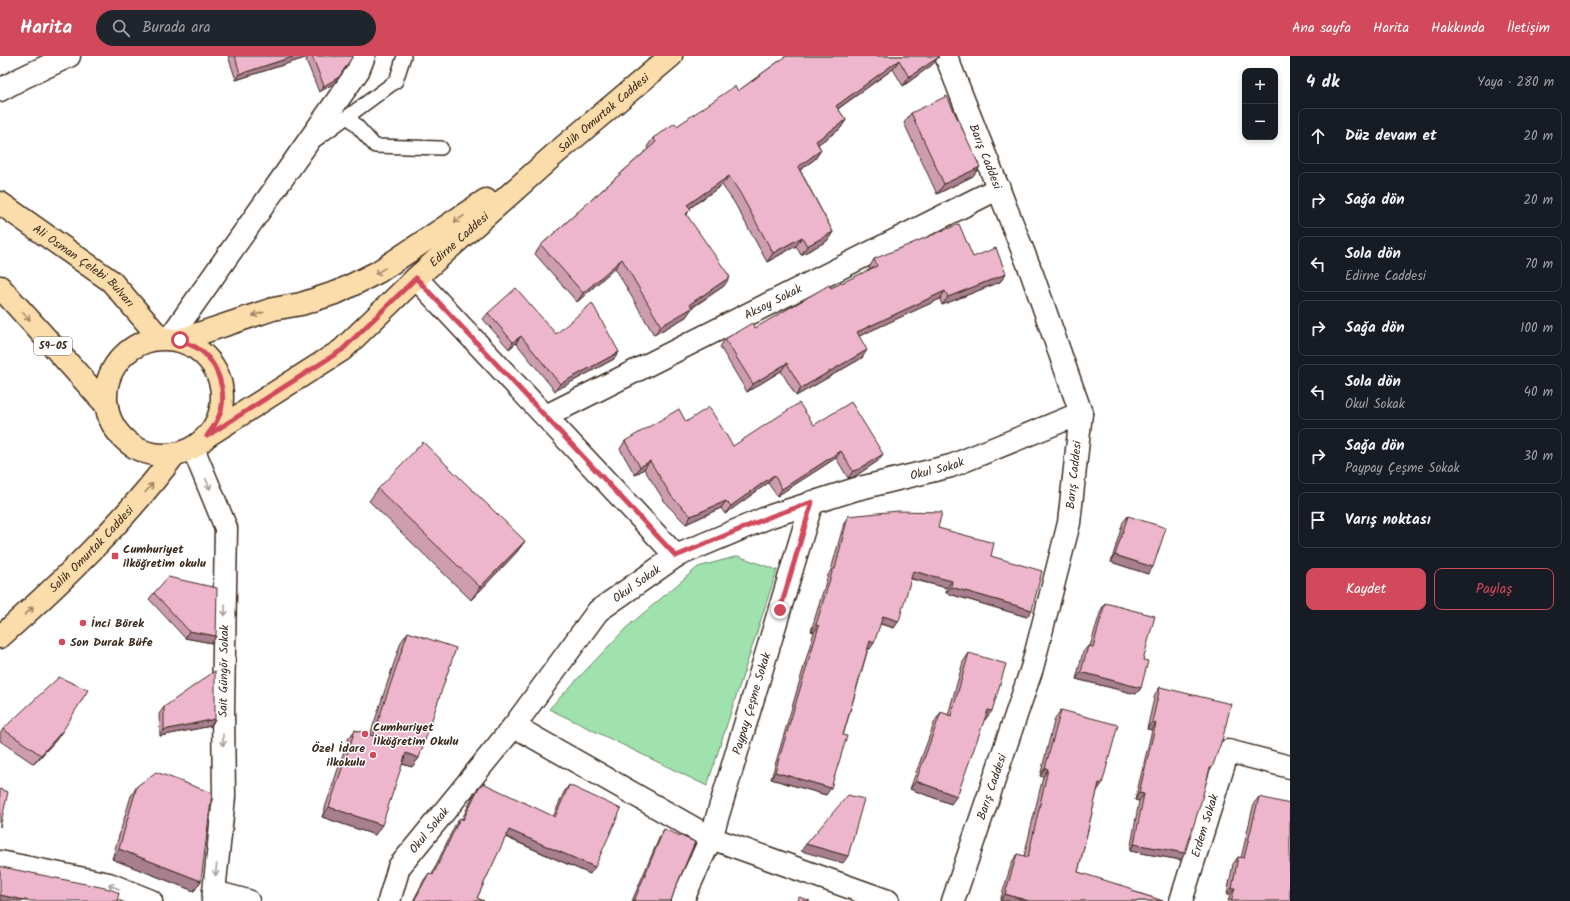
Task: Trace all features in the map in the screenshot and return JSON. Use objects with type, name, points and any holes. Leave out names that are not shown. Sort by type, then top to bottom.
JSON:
[{"type":"main road","name":"Salih Omurtak Caddesi","points":[[555,154],[671,56]]},
{"type":"main road","name":"Edirne Caddesi","points":[[192,446],[342,350],[416,278],[555,154]]},
{"type":"main road","points":[[170,339],[198,349],[212,363],[220,380],[223,400],[218,419],[192,446],[157,455],[139,449],[124,438],[113,424],[107,406],[107,387],[113,369],[124,354],[141,343],[170,339],[273,309],[301,304],[338,292],[351,286],[378,272],[555,154]]},
{"type":"main road","name":"Ali Osman Çelebi Bulvarı","points":[[0,203],[111,281],[170,339]]},
{"type":"main road","name":"59-05","points":[[0,287],[107,406]]},
{"type":"main road","name":"Salih Omurtak Caddesi","points":[[0,637],[36,605],[120,521],[153,483],[192,446]]},
{"type":"street","points":[[0,90],[69,56]]},
{"type":"street","points":[[170,339],[358,71],[364,56]]},
{"type":"street","name":"Barış Caddesi","points":[[946,56],[1032,274],[1081,413],[1069,523],[1032,668],[953,901]]},
{"type":"street","name":"Aksoy Sokak","points":[[546,416],[999,188]]},
{"type":"street","points":[[416,278],[676,556]]},
{"type":"street","name":"Okul Sokak","points":[[389,901],[400,867],[514,726],[598,611],[676,556],[772,516],[856,489],[951,466],[1081,413]]},
{"type":"street","name":"Sait Güngör Sokak","points":[[192,446],[226,528],[223,709],[224,797],[213,896]]},
{"type":"street","name":"Paypay Çeşme Sokak","points":[[682,901],[711,838],[812,502]]},
{"type":"street","points":[[514,726],[711,838],[888,901]]},
{"type":"street","name":"Erdem Sokak","points":[[1181,901],[1228,751],[1290,767]]},
{"type":"street","points":[[0,862],[109,884],[151,901]]},
{"type":"street","points":[[213,896],[248,901]]},
{"type":"lane","points":[[303,150],[396,81],[404,56]]},
{"type":"lane","points":[[348,116],[375,146],[441,148]]},
{"type":"green space","points":[[738,556],[777,570],[707,786],[549,709],[626,628],[698,567]]},
{"type":"building","points":[[235,56],[295,56],[240,74]]},
{"type":"building","points":[[312,56],[353,56],[339,77],[324,86]]},
{"type":"building","points":[[786,56],[939,57],[909,77],[899,60],[836,106],[846,120],[816,141],[821,150],[798,167],[833,232],[807,246],[802,237],[773,253],[729,176],[687,205],[691,209],[686,214],[730,277],[690,304],[692,308],[661,326],[622,259],[583,293],[541,245],[656,142],[653,138],[675,123],[677,126],[735,86],[738,91]]},
{"type":"building","points":[[947,96],[980,167],[944,184],[911,113]]},
{"type":"building","points":[[959,224],[973,257],[996,248],[1006,274],[948,297],[945,291],[857,332],[867,350],[801,388],[787,363],[753,384],[725,339],[752,323],[755,328],[829,285],[831,288],[877,266],[874,259]]},
{"type":"building","points":[[516,288],[556,334],[592,303],[619,352],[560,384],[521,336],[513,342],[488,313]]},
{"type":"building","points":[[851,402],[883,454],[859,469],[853,471],[841,451],[782,489],[774,475],[731,506],[726,501],[691,516],[672,497],[650,461],[640,467],[625,441],[679,409],[686,422],[709,407],[733,446],[799,403],[814,425]]},
{"type":"building","points":[[423,442],[525,541],[480,587],[378,489]]},
{"type":"building","points":[[898,511],[942,512],[938,528],[994,543],[991,556],[1042,571],[1032,610],[951,587],[952,581],[913,571],[899,621],[883,616],[874,643],[870,641],[843,735],[847,736],[831,788],[775,772],[819,626],[816,625],[833,569],[835,569],[848,516]]},
{"type":"building","points":[[1128,516],[1166,528],[1153,567],[1115,555]]},
{"type":"building","points":[[168,577],[217,588],[216,636],[189,631],[154,593]]},
{"type":"building","points":[[1105,603],[1155,616],[1143,660],[1148,661],[1141,688],[1081,672],[1088,646],[1093,647]]},
{"type":"building","points":[[408,632],[456,648],[419,758],[406,753],[382,825],[329,807],[355,730],[373,736]]},
{"type":"building","points":[[969,653],[1006,664],[992,711],[988,710],[957,796],[916,781],[941,712],[951,716]]},
{"type":"building","points":[[215,671],[215,719],[164,730],[164,707]]},
{"type":"building","points":[[59,677],[88,690],[64,729],[41,755],[3,729]]},
{"type":"building","points":[[1160,687],[1231,704],[1223,737],[1212,768],[1210,768],[1185,853],[1134,844],[1144,794],[1139,793],[1156,723],[1152,722]]},
{"type":"building","points":[[1061,710],[1118,725],[1102,784],[1099,783],[1078,872],[1133,889],[1132,891],[1163,901],[1029,901],[1005,894],[1017,854],[1028,857],[1048,769],[1045,768]]},
{"type":"building","points":[[156,772],[212,793],[201,881],[119,849],[137,786]]},
{"type":"building","points":[[483,783],[555,817],[569,785],[621,809],[595,867],[509,830],[477,898],[484,901],[414,901],[429,873],[433,875],[460,818],[463,820],[478,789]]},
{"type":"building","points":[[0,789],[8,792],[0,827]]},
{"type":"building","points":[[848,795],[864,799],[848,856],[806,844]]},
{"type":"building","points":[[1259,797],[1290,804],[1290,901],[1231,901],[1235,888],[1232,888],[1238,857],[1244,858]]},
{"type":"building","points":[[664,829],[695,842],[671,901],[634,901]]},
{"type":"building","points":[[0,866],[110,889],[119,893],[117,901],[29,901],[0,895]]},
{"type":"building","points":[[799,897],[810,901],[798,901]]},
{"type":"place","name":"Cumhuriyet ilköğretim okulu","points":[[115,556]]},
{"type":"place","name":"İnci Börek","points":[[83,623]]},
{"type":"place","name":"Son Durak Büfe","points":[[62,642]]},
{"type":"place","name":"Cumhuriyet İlköğretim Okulu","points":[[365,734]]},
{"type":"place","name":"Özel İdare ilkokulu","points":[[373,755]]},
{"type":"route","points":[[180,340],[198,349],[212,363],[220,380],[223,400],[218,419],[207,436],[342,350],[416,278],[676,556],[772,516],[812,502],[780,610]]}]
